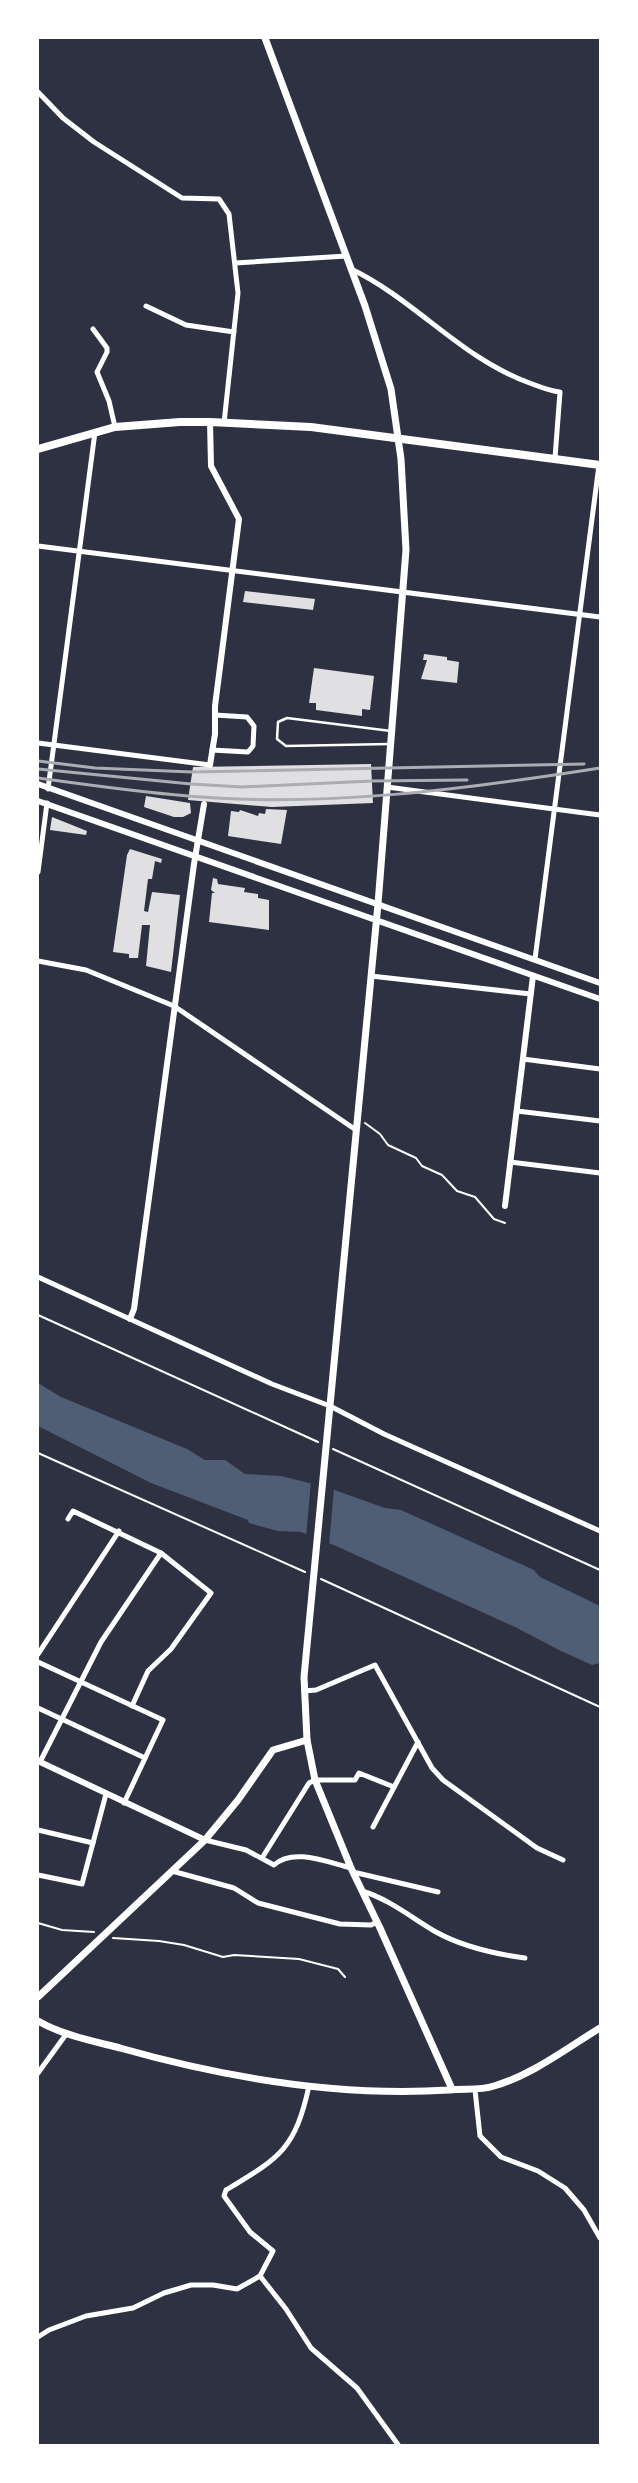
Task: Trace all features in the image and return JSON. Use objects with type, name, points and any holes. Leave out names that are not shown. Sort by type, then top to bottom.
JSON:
[{"type":"main road","points":[[265,38],[351,268],[391,389],[399,438],[406,550],[378,904],[304,1691],[306,1740],[315,1780],[352,1870],[452,2089]]},
{"type":"main road","points":[[38,449],[115,427],[180,422],[210,422],[311,427],[600,465]]},
{"type":"main road","points":[[38,1996],[205,1840],[238,1800],[273,1750],[306,1740]]},
{"type":"main road","points":[[38,2021],[67,2033],[169,2061],[309,2086],[372,2091],[475,2090],[495,2086],[518,2076],[600,2028]]},
{"type":"street","points":[[38,92],[63,118],[94,142],[182,198],[219,199],[230,214],[238,293],[224,423]]},
{"type":"street","points":[[235,263],[346,256]]},
{"type":"street","points":[[351,268],[374,280],[466,351],[500,370],[536,385],[560,392],[555,458]]},
{"type":"street","points":[[146,306],[186,325],[234,332]]},
{"type":"street","points":[[92,329],[108,352],[97,372],[98,379],[110,401],[115,427]]},
{"type":"street","points":[[38,743],[210,765],[239,519],[211,466],[210,422]]},
{"type":"street","points":[[48,789],[81,552],[95,432]]},
{"type":"street","points":[[535,959],[600,465]]},
{"type":"street","points":[[38,546],[600,617]]},
{"type":"street","points":[[212,750],[248,752],[253,746],[254,726],[247,717],[215,715]]},
{"type":"street","points":[[38,784],[600,983]]},
{"type":"street","points":[[387,787],[600,815]]},
{"type":"street","points":[[38,801],[600,999]]},
{"type":"street","points":[[38,872],[47,803]]},
{"type":"street","points":[[130,1319],[134,1310],[174,1006],[204,804]]},
{"type":"street","points":[[38,961],[86,970],[174,1006],[356,1130]]},
{"type":"street","points":[[371,976],[531,994]]},
{"type":"street","points":[[505,1206],[533,976]]},
{"type":"street","points":[[523,1059],[600,1069]]},
{"type":"street","points":[[517,1110],[600,1121]]},
{"type":"street","points":[[510,1162],[600,1173]]},
{"type":"street","points":[[38,1277],[272,1384],[330,1406],[384,1434],[600,1531]]},
{"type":"street","points":[[68,1518],[73,1511],[161,1553],[211,1593],[171,1649],[148,1671],[132,1706]]},
{"type":"street","points":[[38,1654],[118,1531]]},
{"type":"street","points":[[161,1553],[101,1642],[39,1762],[205,1840],[246,1850],[274,1865],[280,1860],[298,1856],[438,1892]]},
{"type":"street","points":[[38,1662],[163,1720],[124,1803]]},
{"type":"street","points":[[304,1691],[316,1690],[375,1665],[432,1768],[443,1780],[538,1848],[564,1860]]},
{"type":"street","points":[[38,1708],[145,1758]]},
{"type":"street","points":[[373,1827],[418,1742]]},
{"type":"street","points":[[262,1858],[309,1783],[315,1780],[355,1780],[359,1772],[394,1787]]},
{"type":"street","points":[[38,1875],[82,1884],[106,1794]]},
{"type":"street","points":[[38,1830],[93,1843]]},
{"type":"street","points":[[172,1871],[234,1888],[258,1903],[340,1924],[371,1925],[377,1922]]},
{"type":"street","points":[[362,1891],[376,1895],[450,1938],[497,1954],[525,1958]]},
{"type":"street","points":[[38,2073],[67,2033]]},
{"type":"street","points":[[38,2337],[49,2330],[86,2316],[133,2308],[164,2293],[191,2285],[213,2285],[237,2289],[260,2276],[273,2251],[250,2232],[224,2196],[226,2190],[270,2163],[285,2148],[302,2118],[309,2086]]},
{"type":"street","points":[[475,2090],[480,2136],[501,2157],[538,2171],[565,2188],[584,2210],[600,2238]]},
{"type":"street","points":[[260,2276],[286,2309],[311,2348],[357,2388],[399,2446]]},
{"type":"lane","points":[[391,744],[286,746],[277,740],[278,722],[287,718],[392,731]]},
{"type":"path","points":[[357,1117],[380,1134],[388,1145],[416,1158],[422,1166],[442,1175],[457,1191],[475,1197],[494,1219],[505,1223]]},
{"type":"path","points":[[38,1923],[62,1930],[90,1931],[116,1939],[159,1941],[184,1945],[223,1957],[299,1959],[338,1969],[345,1978]]},
{"type":"water","points":[[38,1383],[61,1397],[187,1449],[205,1460],[225,1460],[245,1474],[281,1476],[329,1488],[385,1508],[401,1510],[534,1570],[540,1577],[600,1606],[600,1663],[592,1665],[515,1627],[336,1546],[301,1532],[278,1531],[249,1523],[248,1520],[151,1483],[38,1426]]},
{"type":"pier","points":[[311,1481],[334,1488],[329,1546],[306,1537]]},
{"type":"building","points":[[245,591],[315,599],[313,610],[243,602]]},
{"type":"building","points":[[424,654],[447,657],[447,660],[459,662],[457,683],[421,679],[427,660],[423,660]]},
{"type":"building","points":[[314,668],[374,676],[370,710],[362,709],[362,716],[316,710],[316,703],[309,703]]},
{"type":"building","points":[[371,764],[373,803],[272,807],[188,800],[193,767]]},
{"type":"building","points":[[146,796],[190,803],[191,813],[183,817],[174,817],[144,807]]},
{"type":"building","points":[[266,809],[287,810],[281,844],[228,836],[231,811],[239,812],[240,810],[258,816],[259,813],[265,814]]},
{"type":"building","points":[[52,817],[87,831],[86,835],[50,830]]},
{"type":"building","points":[[130,849],[162,859],[161,863],[155,861],[152,879],[148,879],[144,911],[148,912],[152,892],[180,895],[171,972],[146,966],[150,925],[142,925],[138,958],[129,958],[129,954],[113,952],[127,855]]},
{"type":"building","points":[[213,878],[217,879],[218,884],[245,888],[244,892],[258,894],[258,898],[269,900],[269,930],[209,922],[212,893],[215,893],[211,890]]},
{"type":"railway","points":[[38,761],[95,768],[192,772],[584,764]]},
{"type":"railway","points":[[38,778],[188,796],[291,800],[343,798],[447,789],[600,768]]},
{"type":"railway","points":[[38,769],[242,787],[372,781],[467,780]]}]
